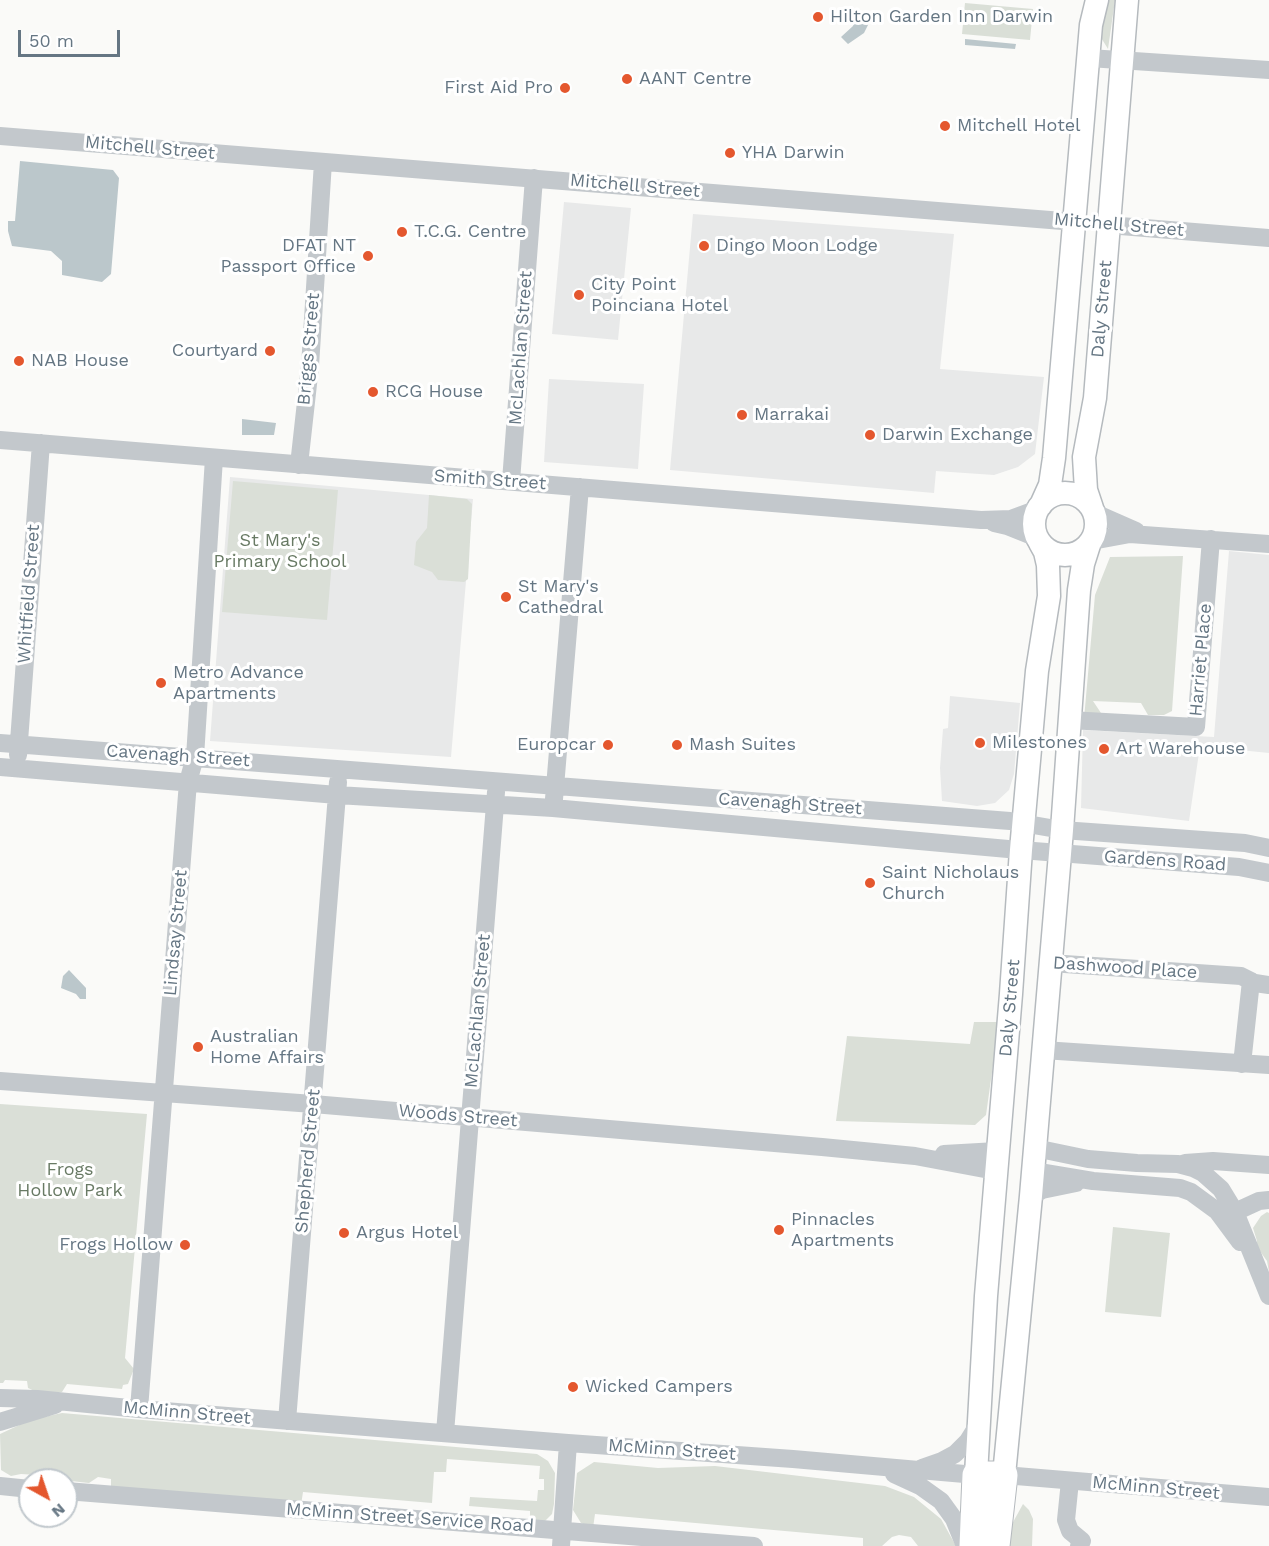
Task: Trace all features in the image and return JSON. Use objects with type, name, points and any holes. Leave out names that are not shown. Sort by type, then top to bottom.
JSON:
[{"type":"highway","name":"McMinn Street","points":[[976,1475],[1004,1475]]},
{"type":"highway","points":[[973,1546],[976,1475]]},
{"type":"highway","points":[[996,1546],[1004,1475]]},
{"type":"main road","name":"Daly Street","points":[[1040,507],[1050,485],[1054,458],[1091,26],[1097,0]]},
{"type":"main road","name":"Daly Street","points":[[1094,510],[1086,490],[1084,457],[1095,398],[1126,0]]},
{"type":"main road","name":"Mitchell Street","points":[[1075,222],[1108,225]]},
{"type":"main road","points":[[1065,493],[1078,495],[1094,510],[1097,525],[1090,543],[1077,553],[1063,556],[1051,552],[1039,541],[1034,526],[1040,507],[1052,496],[1065,493]]},
{"type":"main road","name":"Daly Street","points":[[976,1475],[996,1161],[1007,1047],[1021,850],[1037,671],[1048,596],[1048,565],[1039,541]]},
{"type":"main road","name":"Daly Street","points":[[1004,1475],[1031,1196],[1062,830],[1079,590],[1083,564],[1090,543]]},
{"type":"main road","name":"Dashwood Place","points":[[1011,993],[1029,971],[1040,964],[1050,963]]},
{"type":"main road","points":[[1007,1047],[1043,1050]]},
{"type":"main road","points":[[996,1161],[1035,1148]]},
{"type":"main road","points":[[996,1161],[1033,1171]]},
{"type":"street","points":[[1089,58],[1269,70]]},
{"type":"street","name":"Mitchell Street","points":[[0,136],[1075,222]]},
{"type":"street","name":"Briggs Street","points":[[298,465],[310,366],[323,162]]},
{"type":"street","name":"McLachlan Street","points":[[511,481],[534,178]]},
{"type":"street","name":"Mitchell Street","points":[[1108,225],[1269,238]]},
{"type":"street","name":"Smith Street","points":[[0,440],[981,520],[1011,519],[1040,507]]},
{"type":"street","name":"Whitfield Street","points":[[9,744],[41,444]]},
{"type":"street","name":"Lindsay Street","points":[[139,1409],[188,782],[195,757],[214,458]]},
{"type":"street","points":[[553,808],[580,487]]},
{"type":"street","points":[[1094,510],[1125,527],[1150,534]]},
{"type":"street","name":"Smith Street","points":[[981,520],[1007,526],[1039,541]]},
{"type":"street","points":[[1090,543],[1119,535],[1150,534],[1269,544]]},
{"type":"street","name":"Harriet Place","points":[[1069,720],[1196,727],[1210,539]]},
{"type":"street","points":[[9,744],[19,769]]},
{"type":"street","name":"Cavenagh Street","points":[[9,744],[1024,822]]},
{"type":"street","name":"Cavenagh Street","points":[[0,767],[337,795],[553,808],[1021,850]]},
{"type":"street","points":[[337,795],[339,769]]},
{"type":"street","points":[[494,804],[497,782]]},
{"type":"street","name":"Shepherd Street","points":[[287,1421],[337,795]]},
{"type":"street","name":"McLachlan Street","points":[[445,1433],[494,804]]},
{"type":"street","points":[[889,838],[890,812]]},
{"type":"street","name":"Gardens Road","points":[[1024,822],[1062,830],[1245,843],[1269,848]]},
{"type":"street","points":[[1185,863],[1186,839]]},
{"type":"street","name":"Gardens Road","points":[[1021,850],[1268,869]]},
{"type":"street","name":"Dashwood Place","points":[[1050,963],[1241,976],[1260,983],[1242,1064]]},
{"type":"street","points":[[1043,1050],[1269,1065]]},
{"type":"street","name":"Woods Street","points":[[0,1081],[313,1104],[996,1161]]},
{"type":"street","points":[[1035,1148],[1088,1159],[1137,1163],[1178,1164],[1213,1161],[1269,1165]]},
{"type":"street","points":[[1136,1184],[1137,1163]]},
{"type":"street","points":[[1178,1164],[1203,1173],[1221,1190],[1226,1212],[1267,1290]]},
{"type":"street","points":[[1033,1171],[1093,1181],[1172,1186],[1191,1192],[1226,1212],[1269,1200]]},
{"type":"street","points":[[1191,1192],[1203,1173]]},
{"type":"street","points":[[1031,1196],[1054,1187],[1093,1181]]},
{"type":"street","name":"McMinn Street","points":[[0,1398],[37,1399],[976,1475]]},
{"type":"street","name":"McMinn Street","points":[[0,1422],[47,1407],[74,1403]]},
{"type":"street","points":[[912,1471],[931,1466],[955,1454],[968,1441],[978,1425]]},
{"type":"street","points":[[561,1538],[568,1443]]},
{"type":"street","points":[[859,1466],[906,1479],[941,1501],[954,1519],[965,1546]]},
{"type":"street","name":"McMinn Street","points":[[1004,1475],[1269,1497]]},
{"type":"street","points":[[1070,1481],[1066,1520],[1070,1531],[1084,1544]]},
{"type":"street","points":[[0,1486],[18,1488]]},
{"type":"street","name":"McMinn Street Service Road","points":[[78,1492],[561,1538],[754,1546]]},
{"type":"shaded area","points":[[859,11],[872,17],[864,33],[848,44],[841,37],[853,26]]},
{"type":"shaded area","points":[[965,39],[1016,44],[1015,49],[965,45]]},
{"type":"shaded area","points":[[20,161],[113,170],[119,178],[111,274],[102,282],[62,275],[62,261],[51,251],[12,246],[8,221],[15,221]]},
{"type":"shaded area","points":[[564,202],[631,208],[618,340],[552,334]]},
{"type":"shaded area","points":[[693,214],[954,234],[940,369],[1044,377],[1035,454],[1018,467],[994,475],[936,471],[934,493],[670,470]]},
{"type":"shaded area","points":[[549,379],[644,384],[638,469],[544,462]]},
{"type":"shaded area","points":[[242,419],[276,423],[274,435],[242,435]]},
{"type":"shaded area","name":"St Mary's Primary School","points":[[230,477],[473,499],[451,757],[210,741]]},
{"type":"shaded area","points":[[1229,551],[1269,555],[1269,753],[1200,746],[1189,821],[1081,808],[1083,730],[1214,737]]},
{"type":"shaded area","name":"Milestones","points":[[950,696],[1020,703],[1014,774],[1009,790],[995,803],[977,806],[942,801],[940,768],[943,729],[948,728]]},
{"type":"shaded area","points":[[69,970],[86,988],[86,999],[80,999],[76,994],[61,988],[63,976]]},
{"type":"green space","points":[[1106,0],[1115,0],[1108,49],[1100,36]]},
{"type":"green space","points":[[965,3],[1033,9],[1030,40],[962,34]]},
{"type":"green space","name":"St Mary's Primary School","points":[[233,481],[338,490],[327,620],[222,612]]},
{"type":"green space","points":[[429,495],[467,499],[472,504],[468,579],[464,582],[438,580],[432,572],[414,565],[416,542],[427,528]]},
{"type":"green space","points":[[1183,556],[1172,711],[1164,715],[1148,715],[1141,703],[1093,701],[1101,713],[1084,719],[1095,595],[1110,557]]},
{"type":"green space","points":[[974,1022],[999,1022],[986,1115],[975,1125],[836,1121],[847,1036],[970,1044]]},
{"type":"green space","name":"Frogs Hollow Park","points":[[0,1104],[147,1114],[125,1358],[134,1369],[128,1384],[123,1385],[122,1389],[67,1384],[62,1392],[41,1394],[28,1388],[27,1381],[5,1380],[0,1383]]},
{"type":"green space","points":[[1269,1213],[1269,1272],[1267,1261],[1257,1247],[1253,1228],[1261,1216]]},
{"type":"green space","points":[[1113,1227],[1170,1233],[1161,1317],[1105,1312]]},
{"type":"green space","points":[[62,1413],[537,1454],[548,1461],[555,1473],[554,1504],[552,1514],[544,1522],[530,1523],[530,1511],[469,1506],[470,1497],[537,1501],[538,1490],[544,1490],[544,1479],[539,1479],[540,1466],[447,1459],[446,1472],[434,1472],[432,1503],[303,1492],[301,1505],[111,1487],[111,1479],[98,1477],[89,1483],[78,1482],[78,1468],[18,1468],[18,1475],[11,1476],[1,1470],[0,1434],[30,1420]]},
{"type":"green space","points":[[594,1462],[658,1468],[715,1466],[885,1486],[914,1497],[941,1519],[956,1546],[918,1546],[911,1537],[899,1535],[892,1537],[882,1546],[863,1546],[863,1538],[595,1514],[593,1528],[581,1523],[573,1510],[577,1473]]},
{"type":"green space","points":[[1023,1504],[1033,1519],[1032,1546],[1009,1546],[1012,1524]]},
{"type":"place","name":"Hilton Garden Inn Darwin","points":[[818,17]]},
{"type":"place","name":"AANT Centre","points":[[627,79]]},
{"type":"place","name":"First Aid Pro","points":[[565,88]]},
{"type":"place","name":"Mitchell Hotel","points":[[945,126]]},
{"type":"place","name":"YHA Darwin","points":[[730,153]]},
{"type":"place","name":"T.C.G. Centre","points":[[402,232]]},
{"type":"place","name":"Dingo Moon Lodge","points":[[704,246]]},
{"type":"place","name":"DFAT NT Passport Office","points":[[368,256]]},
{"type":"place","name":"City Point Poinciana Hotel","points":[[579,295]]},
{"type":"place","name":"Courtyard","points":[[270,351]]},
{"type":"place","name":"NAB House","points":[[19,361]]},
{"type":"place","name":"RCG House","points":[[373,392]]},
{"type":"place","name":"Marrakai","points":[[742,415]]},
{"type":"place","name":"Darwin Exchange","points":[[870,435]]},
{"type":"place","name":"St Mary's Cathedral","points":[[506,597]]},
{"type":"place","name":"Metro Advance Apartments","points":[[161,683]]},
{"type":"place","name":"Milestones","points":[[980,743]]},
{"type":"place","name":"Europcar","points":[[608,745]]},
{"type":"place","name":"Mash Suites","points":[[677,745]]},
{"type":"place","name":"Art Warehouse","points":[[1104,749]]},
{"type":"place","name":"Saint Nicholaus Church","points":[[870,883]]},
{"type":"place","name":"Australian Home Affairs","points":[[198,1047]]},
{"type":"place","name":"Pinnacles Apartments","points":[[779,1230]]},
{"type":"place","name":"Argus Hotel","points":[[344,1233]]},
{"type":"place","name":"Frogs Hollow","points":[[185,1245]]},
{"type":"place","name":"Wicked Campers","points":[[573,1387]]}]
